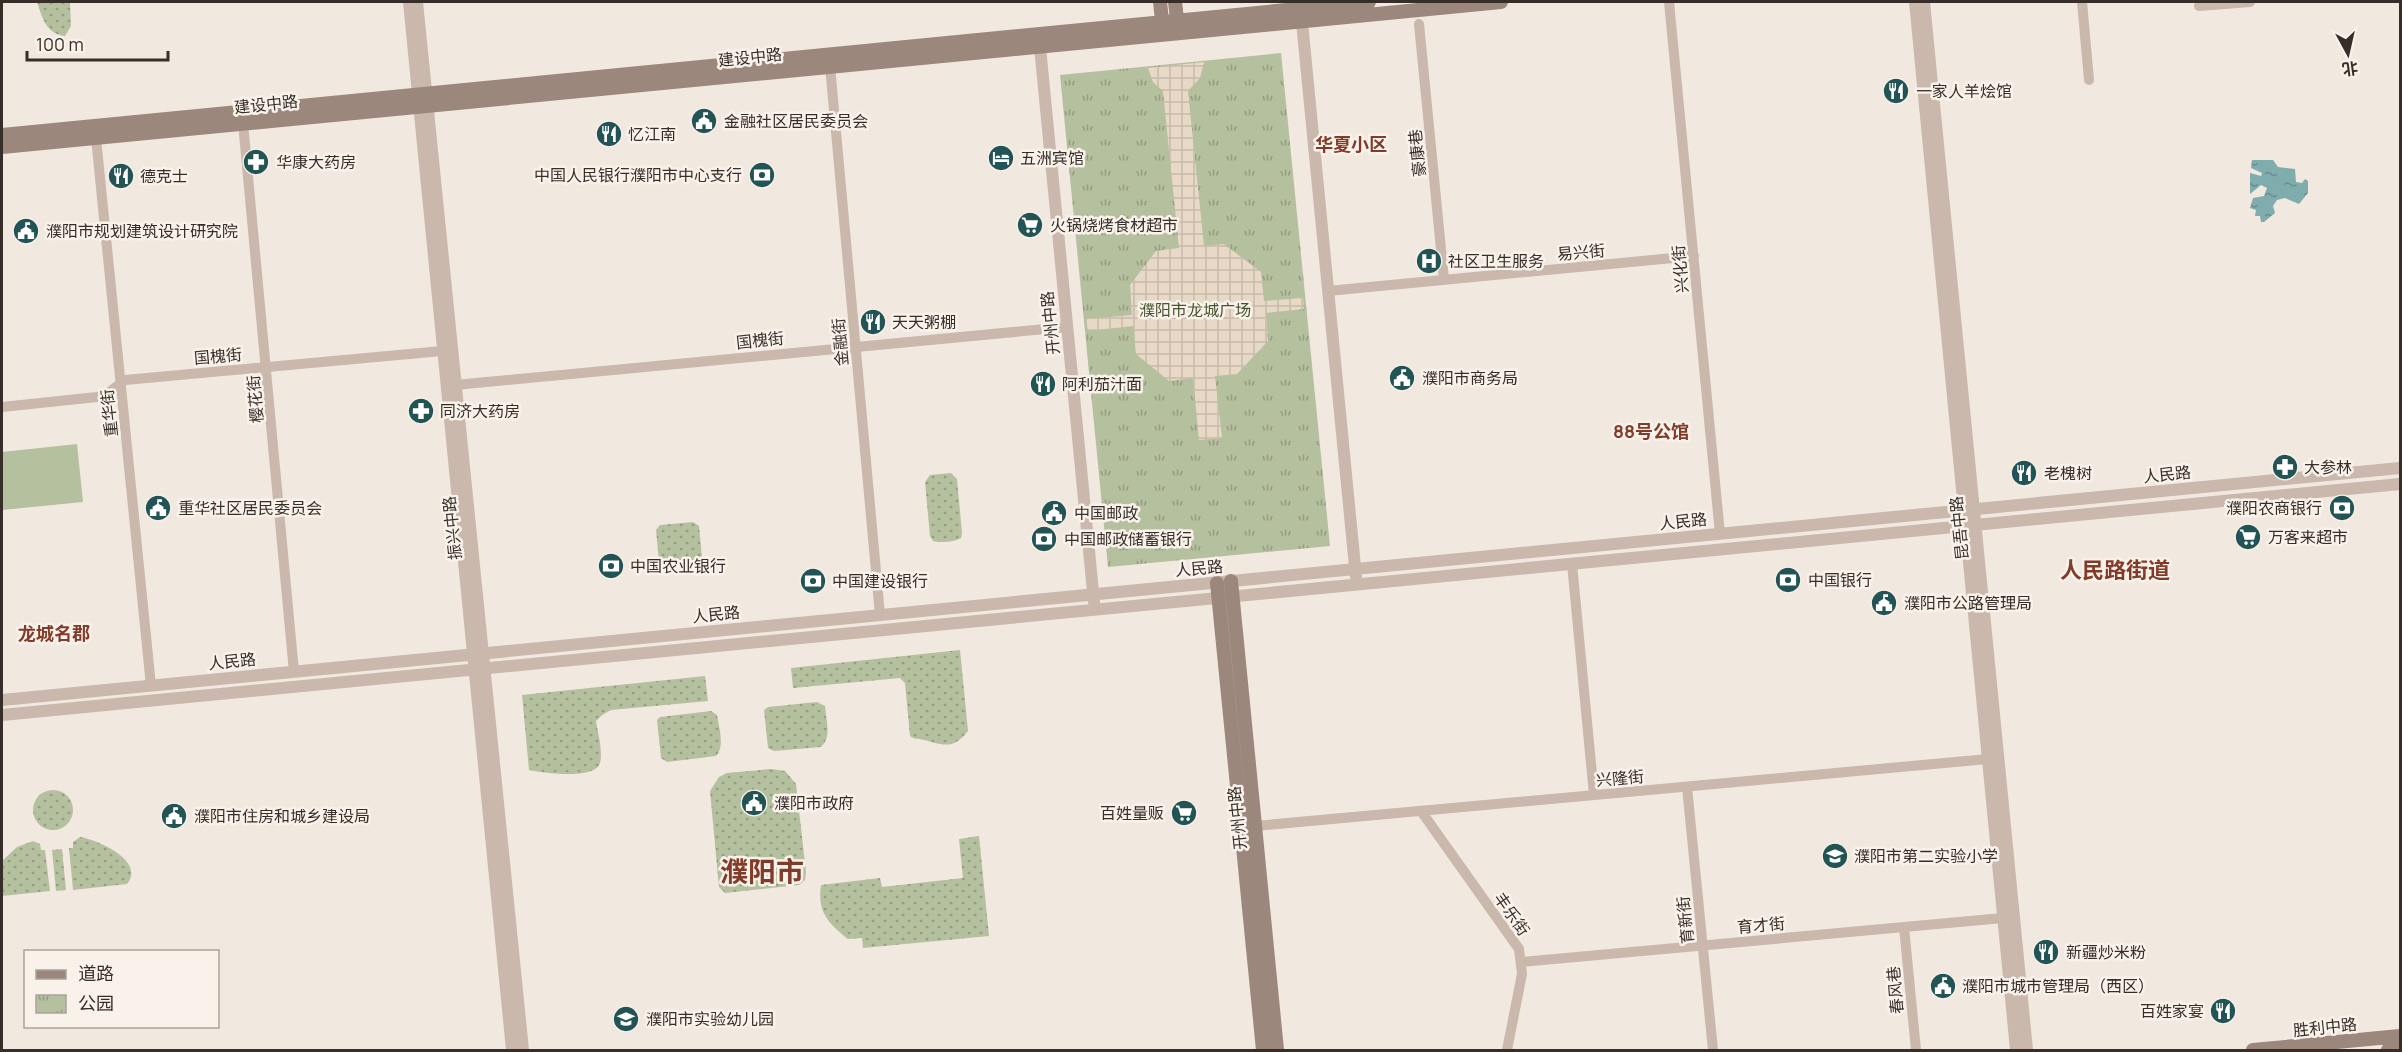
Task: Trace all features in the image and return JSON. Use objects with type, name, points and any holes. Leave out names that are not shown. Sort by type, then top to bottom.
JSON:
[{"type":"main road","points":[[1160,2],[1163,28]]},
{"type":"main road","points":[[1175,2],[1178,26]]},
{"type":"main road","name":"建设中路","points":[[1301,14],[1369,2]]},
{"type":"main road","name":"建设中路","points":[[2,147],[243,123],[422,100],[1301,14],[1501,2]]},
{"type":"main road","name":"建设中路","points":[[2,135],[830,66],[1039,40]]},
{"type":"main road","name":"开州中路","points":[[1224,582],[1263,1050]]},
{"type":"main road","name":"开州中路","points":[[1225,597],[1255,826],[1277,1050]]},
{"type":"main road","name":"胜利中路","points":[[2253,1050],[2400,1036]]},
{"type":"main road","points":[[2388,1050],[2400,1049]]},
{"type":"street","name":"振兴中路","points":[[409,2],[455,385],[513,1050]]},
{"type":"street","name":"振兴中路","points":[[417,2],[422,100],[442,351],[477,654]]},
{"type":"street","name":"兴化街","points":[[1669,2],[1720,534]]},
{"type":"street","name":"昆吾中路","points":[[1915,2],[1969,510]]},
{"type":"street","name":"昆吾中路","points":[[1924,2],[1969,510],[1988,759],[2016,1050]]},
{"type":"street","points":[[2082,2],[2089,80]]},
{"type":"street","points":[[2199,6],[2250,2]]},
{"type":"street","points":[[1301,14],[1357,585]]},
{"type":"street","name":"豪康巷","points":[[1419,24],[1444,280]]},
{"type":"street","name":"开州中路","points":[[1039,40],[1095,610]]},
{"type":"street","name":"金融街","points":[[830,66],[880,615]]},
{"type":"street","name":"樱花街","points":[[243,123],[294,672]]},
{"type":"street","name":"重华街","points":[[96,138],[151,686]]},
{"type":"street","name":"易兴街","points":[[1328,291],[1694,256]]},
{"type":"street","name":"国槐街","points":[[455,385],[1067,327]]},
{"type":"street","name":"国槐街","points":[[2,407],[97,397],[107,394],[125,380],[442,351]]},
{"type":"street","name":"人民路","points":[[2,700],[2400,468]]},
{"type":"street","name":"人民路","points":[[2,716],[2400,484]]},
{"type":"street","name":"昆吾中路","points":[[1970,525],[2027,1050]]},
{"type":"street","points":[[1572,564],[1594,795]]},
{"type":"street","name":"振兴中路","points":[[478,669],[523,1050]]},
{"type":"street","name":"兴隆街","points":[[1255,826],[1988,759]]},
{"type":"street","name":"育新街","points":[[1687,787],[1713,1050]]},
{"type":"street","name":"丰乐街","points":[[1421,811],[1519,949],[1522,962],[1521,984],[1507,1050]]},
{"type":"street","name":"育才街","points":[[1522,962],[2003,918]]},
{"type":"street","name":"春风巷","points":[[1904,927],[1916,1050]]},
{"type":"green space","points":[[37,2],[70,2],[71,26],[65,36],[49,28]]},
{"type":"green space","name":"濮阳市龙城广场","points":[[1281,53],[1330,546],[1108,567],[1060,75]]},
{"type":"green space","points":[[77,444],[83,502],[2,510],[2,452]]},
{"type":"green space","points":[[951,473],[957,479],[961,538],[947,542],[933,541],[930,536],[925,482],[930,475]]},
{"type":"green space","points":[[693,522],[699,526],[702,558],[697,562],[665,565],[659,561],[656,530],[660,525]]},
{"type":"green space","points":[[960,650],[968,731],[953,744],[943,744],[910,736],[905,683],[900,678],[793,688],[791,668]]},
{"type":"green space","points":[[705,676],[708,701],[611,710],[602,715],[596,721],[600,742],[600,763],[589,772],[568,774],[529,770],[522,695]]},
{"type":"green space","points":[[817,702],[825,706],[827,722],[826,738],[821,747],[774,751],[768,748],[764,710],[768,707]]},
{"type":"green space","points":[[711,711],[717,715],[721,737],[719,752],[716,756],[667,762],[661,758],[657,720],[660,717]]},
{"type":"green space","points":[[771,769],[785,771],[796,784],[805,880],[799,885],[725,893],[719,887],[710,791],[719,777],[727,773]]},
{"type":"green space","points":[[53,790],[67,796],[73,810],[67,824],[53,830],[39,824],[33,810],[39,796]]},
{"type":"green space","points":[[979,836],[989,936],[863,948],[862,938],[848,939],[835,928],[823,910],[821,885],[880,878],[882,887],[963,878],[959,839]]},
{"type":"green space","points":[[80,837],[108,847],[125,860],[130,867],[131,876],[127,884],[73,890],[69,848],[73,848],[73,842]]},
{"type":"green space","points":[[33,841],[40,844],[41,850],[45,850],[50,891],[2,896],[2,861],[17,847]]},
{"type":"green space","points":[[62,849],[66,890],[56,891],[52,850]]},
{"type":"shaded area","points":[[1204,62],[1200,78],[1188,91],[1204,246],[1224,244],[1261,272],[1264,301],[1303,298],[1304,309],[1266,313],[1268,341],[1237,374],[1215,376],[1222,438],[1199,440],[1193,378],[1169,381],[1136,354],[1133,326],[1088,331],[1086,319],[1132,315],[1130,285],[1156,251],[1179,248],[1163,91],[1153,82],[1148,68]]},
{"type":"water","points":[[2252,160],[2273,160],[2278,167],[2295,169],[2296,182],[2302,183],[2305,179],[2308,181],[2308,193],[2299,204],[2285,198],[2277,200],[2273,206],[2275,213],[2261,222],[2260,216],[2255,216],[2256,210],[2250,208],[2253,198],[2264,196],[2267,188],[2261,185],[2250,194],[2250,173],[2261,176],[2262,173],[2251,168]]},
{"type":"place","name":"一家人羊烩馆","points":[[1896,91]]},
{"type":"place","name":"金融社区居民委员会","points":[[704,121]]},
{"type":"place","name":"忆江南","points":[[609,134]]},
{"type":"place","name":"五洲宾馆","points":[[1001,158]]},
{"type":"place","name":"华康大药房","points":[[256,162]]},
{"type":"place","name":"中国人民银行濮阳市中心支行","points":[[762,175]]},
{"type":"place","name":"德克士","points":[[121,176]]},
{"type":"place","name":"火锅烧烤食材超市","points":[[1030,225]]},
{"type":"place","name":"濮阳市规划建筑设计研究院","points":[[26,231]]},
{"type":"place","name":"社区卫生服务","points":[[1429,261]]},
{"type":"place","name":"天天粥棚","points":[[873,322]]},
{"type":"place","name":"濮阳市商务局","points":[[1402,378]]},
{"type":"place","name":"阿利茄汁面","points":[[1043,384]]},
{"type":"place","name":"同济大药房","points":[[421,411]]},
{"type":"place","name":"大参林","points":[[2285,467]]},
{"type":"place","name":"老槐树","points":[[2024,473]]},
{"type":"place","name":"重华社区居民委员会","points":[[158,508]]},
{"type":"place","name":"濮阳农商银行","points":[[2342,508]]},
{"type":"place","name":"中国邮政","points":[[1054,513]]},
{"type":"place","name":"万客来超市","points":[[2248,537]]},
{"type":"place","name":"中国邮政储蓄银行","points":[[1044,539]]},
{"type":"place","name":"中国农业银行","points":[[611,566]]},
{"type":"place","name":"中国银行","points":[[1788,580]]},
{"type":"place","name":"中国建设银行","points":[[813,581]]},
{"type":"place","name":"濮阳市公路管理局","points":[[1884,603]]},
{"type":"place","name":"濮阳市政府","points":[[754,803]]},
{"type":"place","name":"百姓量贩","points":[[1184,813]]},
{"type":"place","name":"濮阳市住房和城乡建设局","points":[[174,816]]},
{"type":"place","name":"濮阳市第二实验小学","points":[[1835,856]]},
{"type":"place","name":"新疆炒米粉","points":[[2046,952]]},
{"type":"place","name":"濮阳市城市管理局（西区）","points":[[1943,986]]},
{"type":"place","name":"百姓家宴","points":[[2223,1011]]},
{"type":"place","name":"濮阳市实验幼儿园","points":[[626,1019]]},
{"type":"district","name":"华夏小区","points":[[1351,145]]},
{"type":"district","name":"88号公馆","points":[[1651,432]]},
{"type":"district","name":"人民路街道","points":[[2115,570]]},
{"type":"district","name":"龙城名郡","points":[[54,634]]},
{"type":"district","name":"濮阳市","points":[[762,872]]}]
